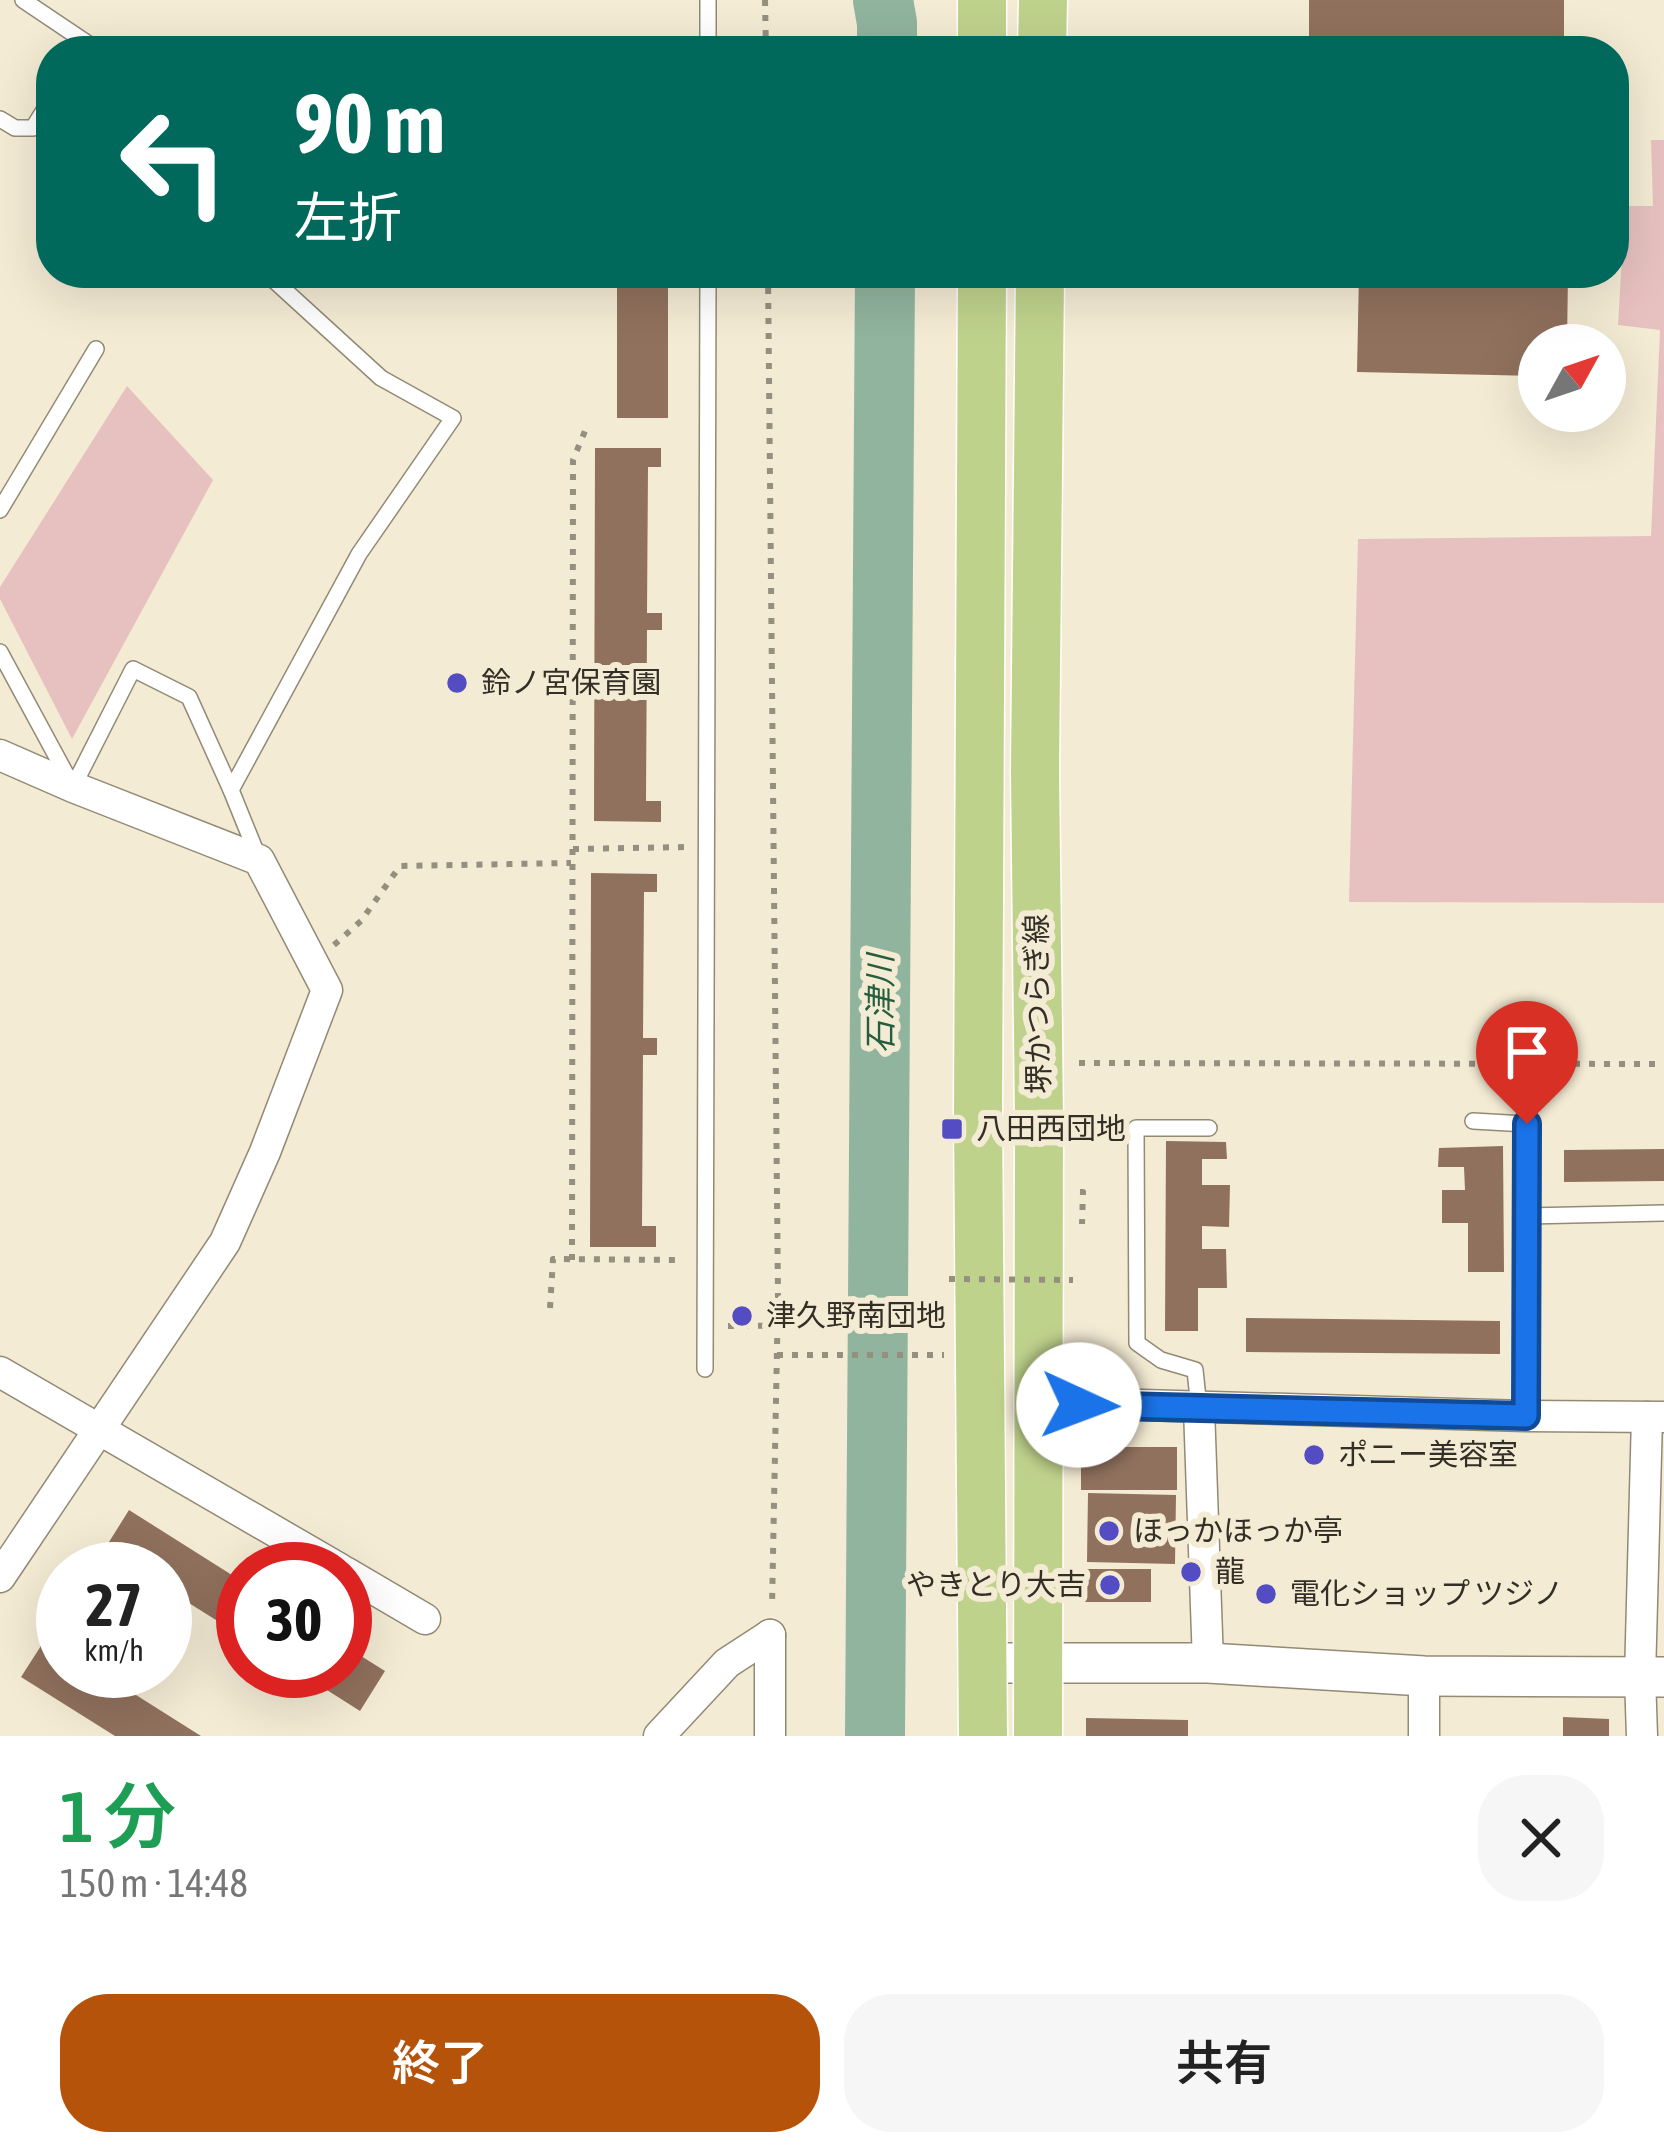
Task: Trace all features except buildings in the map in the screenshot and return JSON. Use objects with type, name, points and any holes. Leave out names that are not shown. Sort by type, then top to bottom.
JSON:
[{"type":"main road","points":[[982,0],[982,36]]},
{"type":"main road","points":[[1042,36],[1043,0]]},
{"type":"main road","name":"堺かつらぎ線","points":[[982,288],[978,1140],[983,1736]]},
{"type":"main road","name":"堺かつらぎ線","points":[[1038,1736],[1035,747],[1040,288]]},
{"type":"street","points":[[0,755],[260,860],[327,990],[225,1242],[0,1576]]},
{"type":"street","points":[[0,1372],[295,1542]]},
{"type":"street","points":[[1040,1402],[1656,1417],[1652,1677],[1642,1736]]},
{"type":"street","points":[[1199,1408],[1208,1664]]},
{"type":"street","points":[[372,1587],[425,1619]]},
{"type":"street","points":[[659,1736],[727,1663],[770,1635]]},
{"type":"street","points":[[770,1635],[770,1736]]},
{"type":"street","points":[[982,1663],[1208,1664],[1424,1676],[1652,1677]]},
{"type":"street","points":[[1424,1676],[1424,1736]]},
{"type":"lane","points":[[22,0],[76,36]]},
{"type":"lane","points":[[708,0],[708,36]]},
{"type":"lane","points":[[0,119],[14,128],[33,128],[36,123]]},
{"type":"lane","points":[[231,790],[359,554],[453,418],[381,378],[282,288]]},
{"type":"lane","points":[[705,1369],[707,288]]},
{"type":"lane","points":[[0,510],[96,350]]},
{"type":"lane","points":[[0,652],[73,787]]},
{"type":"lane","points":[[73,787],[133,669],[189,697],[260,860]]},
{"type":"lane","points":[[1473,1121],[1527,1124],[1526,1416]]},
{"type":"lane","points":[[1199,1408],[1195,1370],[1161,1360],[1137,1343],[1136,1128],[1209,1129]]},
{"type":"lane","points":[[1527,1216],[1664,1213]]},
{"type":"path","points":[[765,0],[766,36]]},
{"type":"path","points":[[768,288],[777,1324],[770,1635]]},
{"type":"path","points":[[572,1260],[573,460],[585,431]]},
{"type":"path","points":[[572,850],[707,846]]},
{"type":"path","points":[[313,963],[361,921],[400,866],[572,863]]},
{"type":"path","points":[[1076,1062],[1664,1064]]},
{"type":"path","points":[[550,1308],[553,1259],[705,1260]]},
{"type":"path","points":[[949,1279],[1073,1280]]},
{"type":"path","points":[[705,1326],[940,1325]]},
{"type":"path","points":[[777,1354],[954,1355]]},
{"type":"shaded area","points":[[1651,140],[1664,140],[1664,903],[1349,902],[1358,539],[1651,536],[1660,330],[1618,324],[1620,288],[1629,288],[1629,206],[1653,206]]},
{"type":"shaded area","points":[[127,386],[213,480],[72,739],[0,599],[0,587]]},
{"type":"waterway","name":"石津川","points":[[883,0],[887,36]]},
{"type":"waterway","name":"石津川","points":[[875,1736],[885,288]]},
{"type":"place","name":"鈴ノ宮保育園","points":[[457,683]]},
{"type":"place","name":"八田西団地","points":[[952,1129]]},
{"type":"place","name":"津久野南団地","points":[[742,1316]]},
{"type":"place","name":"ポニー美容室","points":[[1314,1455]]},
{"type":"place","name":"ほっかほっか亭","points":[[1109,1531]]},
{"type":"place","name":"龍","points":[[1191,1572]]},
{"type":"place","name":"やきとり大吉","points":[[1110,1585]]},
{"type":"place","name":"電化ショップ ツジノ","points":[[1266,1594]]},
{"type":"route","points":[[1079,1405],[1526,1416],[1527,1124]]}]
